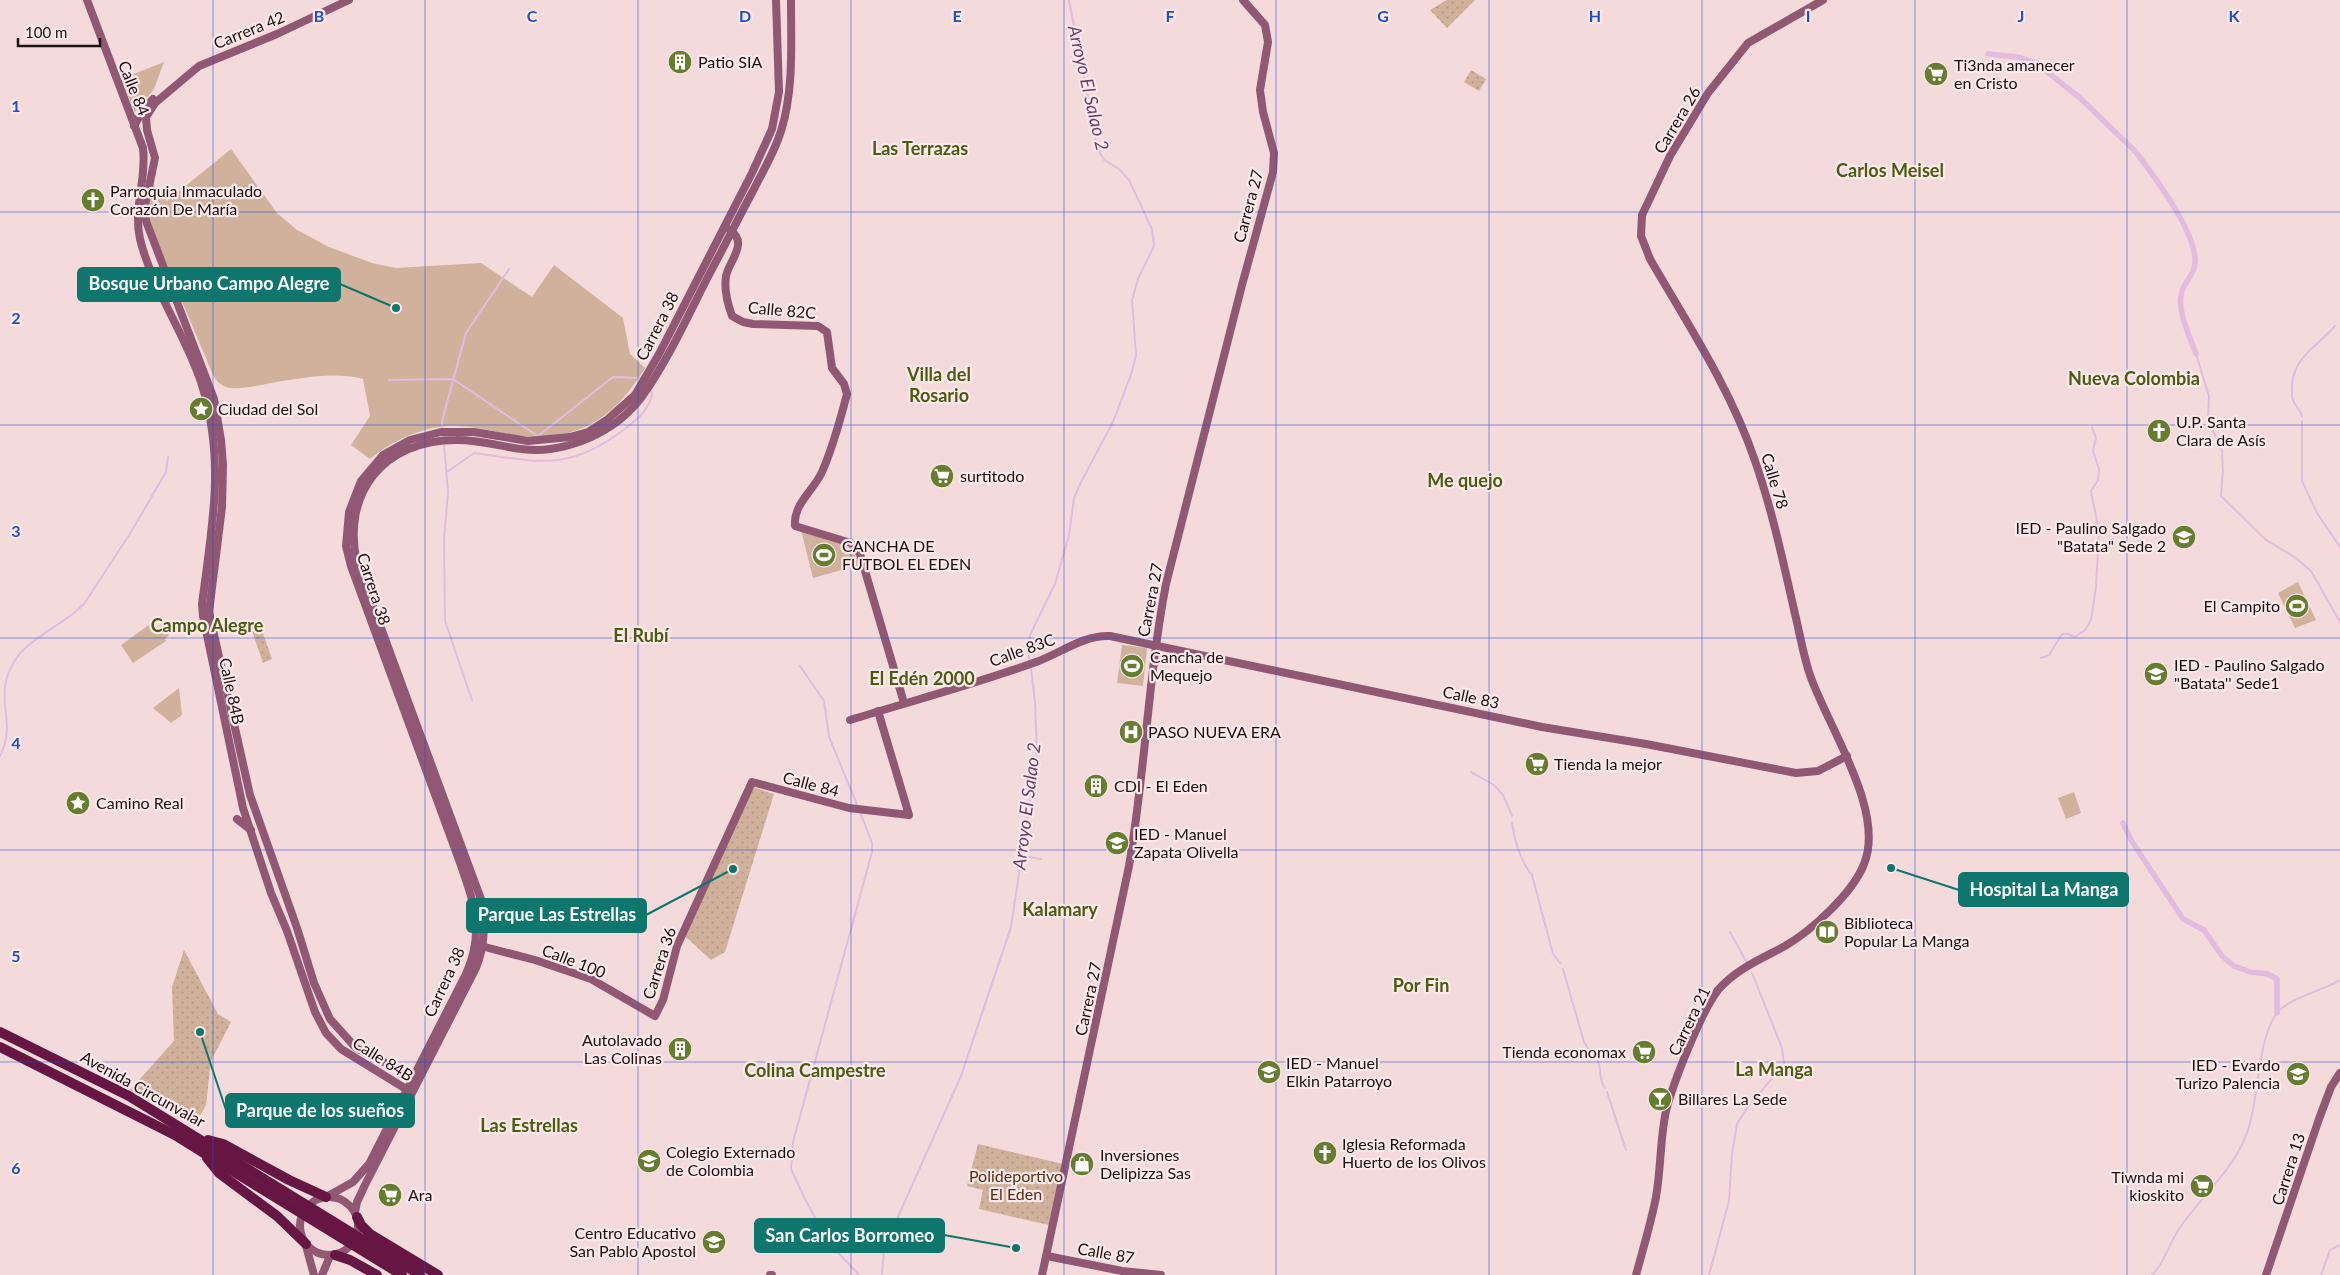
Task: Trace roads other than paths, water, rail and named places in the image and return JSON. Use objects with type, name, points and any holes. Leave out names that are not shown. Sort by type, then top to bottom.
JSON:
[{"type":"highway","name":"Avenida Circunvalar","points":[[0,1032],[120,1092],[198,1137],[226,1161],[402,1275]]},
{"type":"highway","name":"Avenida Circunvalar","points":[[0,1047],[78,1084],[200,1150],[226,1161],[420,1275]]},
{"type":"highway","points":[[198,1137],[223,1144],[288,1180],[326,1197]]},
{"type":"highway","points":[[200,1150],[219,1173],[277,1216],[306,1244]]},
{"type":"highway","points":[[356,1215],[361,1225],[370,1234],[438,1275]]},
{"type":"highway","points":[[333,1256],[350,1260],[377,1275]]},
{"type":"street","name":"Calle 84","points":[[87,0],[145,159]]},
{"type":"street","name":"Carrera 42","points":[[146,122],[148,111],[200,66],[277,34],[349,0]]},
{"type":"street","name":"Carrera 38","points":[[480,946],[475,905],[380,661],[351,566],[346,546],[349,512],[358,488],[369,469],[383,455],[410,440],[441,432],[474,432],[528,441],[548,441],[588,432],[608,419],[635,395],[646,378],[724,227],[765,145],[777,112],[779,92],[776,0]]},
{"type":"street","name":"Carrera 38","points":[[326,1197],[353,1182],[367,1167],[416,1079],[480,946],[485,922],[482,902],[357,563],[352,528],[359,500],[375,472],[388,460],[413,448],[457,440],[503,447],[549,450],[590,438],[613,425],[640,399],[652,382],[732,231],[772,154],[781,131],[789,97],[791,0]]},
{"type":"street","name":"Carrera 27","points":[[1042,1275],[1129,866],[1138,815],[1156,646],[1177,537],[1272,172],[1274,153],[1263,112],[1260,90],[1268,42],[1265,25],[1243,0]]},
{"type":"street","name":"Carrera 26","points":[[1640,228],[1642,215],[1670,156],[1708,92],[1740,51],[1756,37],[1823,0]]},
{"type":"street","name":"Carrera 42","points":[[134,126],[144,108],[152,100],[166,95]]},
{"type":"street","name":"Calle 84","points":[[146,122],[155,158]]},
{"type":"street","name":"Calle 84B","points":[[155,158],[145,206],[146,221],[150,236],[210,383],[221,440],[222,508],[209,612],[250,795],[264,840],[297,928],[314,983],[330,1020],[356,1048],[416,1079]]},
{"type":"street","name":"Calle 84B","points":[[145,159],[137,223],[141,241],[200,381],[215,444],[214,509],[202,604],[243,808],[305,987],[326,1033],[341,1049],[355,1059],[409,1091]]},
{"type":"street","points":[[724,227],[732,231]]},
{"type":"street","name":"Calle 78","points":[[1640,228],[1643,243],[1650,259],[1731,405],[1749,445],[1770,508],[1809,672],[1819,699],[1847,756]]},
{"type":"street","name":"Calle 82C","points":[[732,231],[738,248],[726,280],[732,316],[743,322],[753,324],[796,324],[821,327],[829,338],[832,368],[846,389],[834,441],[821,474],[796,511],[795,526],[852,543],[861,558],[904,703]]},
{"type":"street","name":"Calle 83","points":[[1088,638],[1098,635],[1110,636],[1542,727],[1646,744],[1796,773],[1818,770],[1847,756]]},
{"type":"street","name":"Calle 83C","points":[[850,720],[1023,667],[1088,638]]},
{"type":"street","name":"Calle 84","points":[[752,782],[854,809],[909,816],[878,712]]},
{"type":"street","name":"Carrera 21","points":[[1636,1275],[1655,1199],[1666,1111],[1696,1031],[1713,997],[1735,975],[1794,940],[1816,923],[1852,884],[1864,864],[1868,843],[1868,823],[1847,756]]},
{"type":"street","name":"Carrera 36","points":[[655,1016],[663,1000],[677,946],[752,782]]},
{"type":"street","points":[[237,819],[251,830]]},
{"type":"street","name":"Calle 100","points":[[480,946],[534,960],[591,979],[655,1016]]},
{"type":"street","name":"Carrera 13","points":[[2266,1275],[2319,1119],[2331,1087],[2340,1073]]},
{"type":"street","name":"Carrera 38","points":[[356,1215],[357,1202],[409,1091]]},
{"type":"street","points":[[306,1244],[316,1253],[333,1256],[343,1252],[354,1241],[358,1225],[356,1215],[343,1200],[326,1197],[312,1203],[302,1215],[300,1230],[306,1244],[314,1275]]},
{"type":"street","points":[[322,1275],[333,1256]]},
{"type":"street","name":"Calle 87","points":[[1047,1256],[1122,1271],[1161,1275]]},
{"type":"waterway","name":"Arroyo El Salao 2","points":[[1030,663],[1028,651],[1030,635],[1055,584],[1069,535],[1074,498],[1113,422],[1132,372],[1136,355],[1132,300],[1138,279],[1154,246],[1152,229],[1129,180],[1119,169],[1104,160],[1098,150],[1069,0]]},
{"type":"waterway","points":[[1988,54],[2018,57],[2036,63],[2080,98],[2135,151],[2163,190],[2190,237],[2194,252],[2195,264],[2183,288],[2181,306],[2184,323],[2196,354]]},
{"type":"waterway","points":[[442,428],[442,421],[466,333],[509,269]]},
{"type":"waterway","points":[[2302,417],[2292,399],[2294,372],[2304,356],[2335,326]]},
{"type":"waterway","points":[[2196,354],[2209,396],[2208,419],[2222,451],[2221,496],[2266,540],[2296,558],[2311,571],[2340,622]]},
{"type":"waterway","points":[[538,436],[613,377],[640,378]]},
{"type":"waterway","points":[[389,380],[453,379],[539,437]]},
{"type":"waterway","points":[[447,472],[474,453],[536,461],[570,458],[588,452],[606,442],[635,421],[649,403],[652,392]]},
{"type":"waterway","points":[[2302,421],[2302,481],[2317,513],[2340,547]]},
{"type":"waterway","points":[[2041,658],[2049,655],[2062,634],[2075,637],[2085,630],[2091,620],[2096,587],[2099,531],[2091,491],[2098,480],[2099,469],[2093,451],[2096,438],[2092,427]]},
{"type":"waterway","points":[[444,445],[448,492],[444,540],[445,621],[472,700]]},
{"type":"waterway","points":[[0,756],[6,736],[5,691],[11,667],[28,645],[62,622],[84,604],[131,532],[166,472],[168,457]]},
{"type":"waterway","points":[[800,666],[824,701],[829,737],[858,807]]},
{"type":"waterway","name":"Arroyo El Salao 2","points":[[882,1275],[884,1248],[961,1076],[1011,927],[1037,753],[1031,667]]},
{"type":"waterway","points":[[1471,772],[1494,785],[1503,795],[1512,816]]},
{"type":"waterway","points":[[859,1275],[828,1242],[791,1169],[793,1142],[872,852],[872,843],[860,812]]},
{"type":"waterway","points":[[1512,823],[1519,851],[1532,875],[1553,954],[1560,963]]},
{"type":"waterway","points":[[2123,823],[2131,840],[2183,919],[2204,930],[2222,956],[2234,966],[2250,972],[2268,974],[2277,979],[2277,1013]]},
{"type":"waterway","points":[[1022,862],[1029,857],[1041,859]]},
{"type":"waterway","points":[[1730,932],[1747,963]]},
{"type":"waterway","points":[[1563,969],[1584,1042],[1591,1053]]},
{"type":"waterway","points":[[1709,1275],[1729,1201],[1732,1154],[1737,1124],[1747,1108],[1784,1064],[1782,1048],[1752,973]]},
{"type":"waterway","points":[[2152,1275],[2161,1264],[2181,1226],[2224,1173],[2245,1138],[2250,1124],[2265,1039],[2277,1013],[2289,1003],[2340,980]]},
{"type":"waterway","points":[[1598,1061],[1605,1088]]},
{"type":"waterway","points":[[1607,1092],[1626,1150]]},
{"type":"waterway","points":[[2321,1275],[2330,1250],[2340,1245]]},
{"type":"place","name":"Patio SIA","points":[[680,62]]},
{"type":"place","name":"Ti3nda amanecer en Cristo","points":[[1936,74]]},
{"type":"place","name":"Parroquia Inmaculado Corazón De María","points":[[93,200]]},
{"type":"place","name":"Bosque Urbano Campo Alegre","points":[[396,308]]},
{"type":"place","name":"Ciudad del Sol","points":[[201,409]]},
{"type":"place","name":"U.P. Santa Clara de Asís","points":[[2159,431]]},
{"type":"place","name":"surtitodo","points":[[942,476]]},
{"type":"place","name":"IED - Paulino Salgado \"Batata\" Sede 2","points":[[2184,537]]},
{"type":"place","name":"CANCHA DE FUTBOL EL EDEN","points":[[824,555]]},
{"type":"place","name":"El Campito","points":[[2297,606]]},
{"type":"place","name":"Cancha de Mequejo","points":[[1132,666]]},
{"type":"place","name":"IED - Paulino Salgado \"Batata'' Sede1","points":[[2156,674]]},
{"type":"place","name":"PASO NUEVA ERA","points":[[1131,732]]},
{"type":"place","name":"Tienda la mejor","points":[[1537,764]]},
{"type":"place","name":"CDI - El Eden","points":[[1096,786]]},
{"type":"place","name":"Camino Real","points":[[78,803]]},
{"type":"place","name":"IED - Manuel Zapata Olivella","points":[[1117,843]]},
{"type":"place","name":"Hospital La Manga","points":[[1891,868]]},
{"type":"place","name":"Parque Las Estrellas","points":[[733,869]]},
{"type":"place","name":"Biblioteca Popular La Manga","points":[[1827,932]]},
{"type":"place","name":"Parque de los sueños","points":[[200,1032]]},
{"type":"place","name":"Autolavado Las Colinas","points":[[680,1049]]},
{"type":"place","name":"Tienda economax","points":[[1644,1052]]},
{"type":"place","name":"IED - Manuel Elkin Patarroyo","points":[[1269,1072]]},
{"type":"place","name":"IED - Evardo Turizo Palencia","points":[[2298,1074]]},
{"type":"place","name":"Billares La Sede","points":[[1660,1099]]},
{"type":"place","name":"Iglesia Reformada Huerto de los Olivos","points":[[1325,1153]]},
{"type":"place","name":"Colegio Externado de Colombia","points":[[649,1161]]},
{"type":"place","name":"Inversiones Delipizza Sas","points":[[1082,1164]]},
{"type":"place","name":"Tiwnda mi kioskito","points":[[2202,1186]]},
{"type":"place","name":"Ara","points":[[390,1195]]},
{"type":"place","name":"Centro Educativo San Pablo Apostol","points":[[714,1242]]},
{"type":"place","name":"San Carlos Borromeo","points":[[1016,1248]]},
{"type":"district","name":"Las Terrazas","points":[[920,149]]},
{"type":"district","name":"Carlos Meisel","points":[[1890,171]]},
{"type":"district","name":"Nueva Colombia","points":[[2134,379]]},
{"type":"district","name":"Villa del Rosario","points":[[939,385]]},
{"type":"district","name":"Me quejo","points":[[1465,481]]},
{"type":"district","name":"Campo Alegre","points":[[207,626]]},
{"type":"district","name":"El Rubí","points":[[641,636]]},
{"type":"district","name":"El Edén 2000","points":[[922,679]]},
{"type":"district","name":"Kalamary","points":[[1060,910]]},
{"type":"district","name":"Por Fin","points":[[1421,986]]},
{"type":"district","name":"La Manga","points":[[1774,1070]]},
{"type":"district","name":"Colina Campestre","points":[[815,1071]]},
{"type":"district","name":"Las Estrellas","points":[[529,1126]]},
{"type":"park label","name":"Polideportivo El Eden","points":[[1016,1185]]}]
